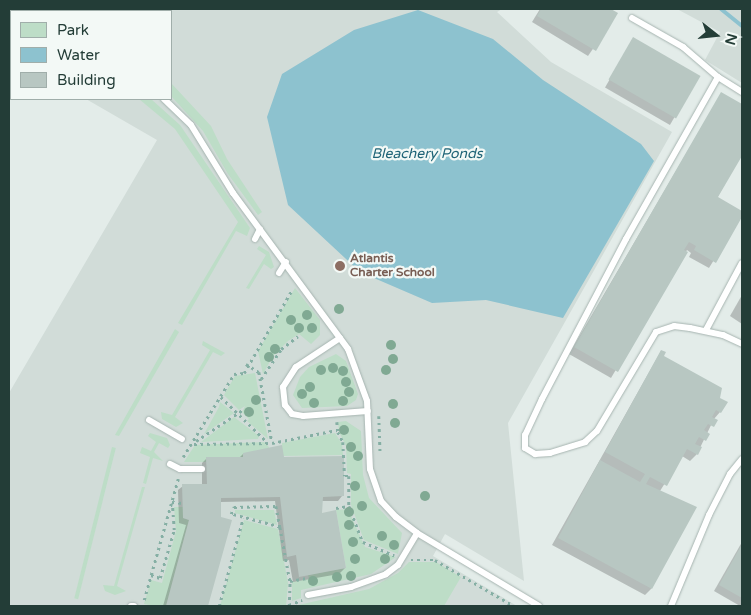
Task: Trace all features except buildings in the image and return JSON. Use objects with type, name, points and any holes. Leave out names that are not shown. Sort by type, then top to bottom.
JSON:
[{"type":"lane","points":[[632,18],[683,47],[718,77],[742,92]]},
{"type":"lane","points":[[718,77],[626,239],[538,405],[525,435],[526,448],[535,454],[550,453],[585,442],[607,416],[656,332],[674,326],[706,330],[742,344]]},
{"type":"lane","points":[[165,100],[191,125],[260,229],[340,338],[356,365],[368,411],[370,470],[375,490],[388,510],[417,533],[539,606]]},
{"type":"lane","points":[[254,239],[260,229]]},
{"type":"lane","points":[[279,274],[286,262]]},
{"type":"lane","points":[[706,330],[742,263]]},
{"type":"lane","points":[[340,338],[296,367],[283,387],[285,405],[292,414],[303,416],[368,411]]},
{"type":"lane","points":[[148,420],[182,439]]},
{"type":"lane","points":[[670,606],[709,515],[730,474],[742,459]]},
{"type":"lane","points":[[170,464],[180,469],[202,469]]},
{"type":"lane","points":[[308,595],[351,587],[386,574],[398,565],[417,533]]},
{"type":"path","points":[[183,457],[194,443],[234,374],[244,373],[247,364],[294,286]]},
{"type":"path","points":[[260,381],[281,349],[298,336]]},
{"type":"path","points":[[247,364],[258,372],[272,443]]},
{"type":"path","points":[[221,397],[265,440],[272,443],[337,430]]},
{"type":"path","points":[[194,443],[244,409]]},
{"type":"path","points":[[337,422],[337,430],[343,442],[349,506],[365,544],[396,555]]},
{"type":"path","points":[[194,443],[265,440]]},
{"type":"path","points":[[144,600],[177,479],[181,478]]},
{"type":"path","points":[[169,492],[173,494]]},
{"type":"path","points":[[172,502],[183,502]]},
{"type":"path","points":[[151,575],[160,578],[174,530],[172,502]]},
{"type":"path","points":[[280,527],[231,514],[234,506],[276,506],[280,527],[290,581],[288,606]]},
{"type":"path","points":[[336,508],[349,506]]},
{"type":"path","points":[[219,606],[243,518]]},
{"type":"path","points":[[411,560],[435,560],[514,606]]},
{"type":"path","points":[[290,581],[307,578]]},
{"type":"shaded area","name":"Atlantis Charter School","points":[[502,9],[497,12],[551,62],[672,132],[508,423],[524,581],[445,534],[433,556],[517,606],[9,606],[9,393],[157,140],[88,100],[172,100],[172,10],[40,10]]},
{"type":"shaded area","points":[[677,9],[742,9],[742,83],[705,60],[720,32]]},
{"type":"green space","points":[[172,84],[211,126],[227,159],[262,212],[258,215],[228,174],[203,131],[172,97]]},
{"type":"green space","points":[[140,100],[152,100],[180,125],[250,228],[247,236],[236,231],[182,325],[178,323],[238,222],[175,129]]},
{"type":"green space","points":[[259,246],[269,252],[274,267],[271,269],[264,264],[249,289],[246,288],[266,255],[257,249]]},
{"type":"green space","points":[[295,288],[320,320],[320,335],[311,344],[299,334],[288,341],[273,356],[263,374],[258,351]]},
{"type":"green space","points":[[175,329],[179,332],[119,436],[115,435]]},
{"type":"green space","points":[[203,341],[225,353],[221,356],[213,352],[175,417],[183,423],[176,427],[162,419],[161,412],[172,415],[210,350],[202,345]]},
{"type":"green space","points":[[336,354],[346,361],[358,394],[356,400],[347,406],[302,408],[293,395],[300,377],[309,367]]},
{"type":"green space","points":[[255,373],[268,439],[247,421],[249,419],[242,412],[245,406],[239,410],[224,395],[235,376]]},
{"type":"green space","points":[[220,402],[234,413],[204,434],[219,407]]},
{"type":"green space","points":[[234,417],[259,436],[258,439],[201,442]]},
{"type":"green space","points":[[346,421],[361,431],[363,475],[369,498],[402,533],[398,554],[364,540],[351,505],[351,474],[347,473],[346,446],[339,432],[338,422]]},
{"type":"green space","points":[[150,433],[167,438],[170,445],[168,448],[159,443],[154,452],[163,461],[153,458],[146,484],[143,483],[150,457],[140,453],[142,447],[151,451],[156,442],[148,436]]},
{"type":"green space","points":[[335,433],[342,444],[343,455],[282,456],[282,443]]},
{"type":"green space","points":[[264,442],[269,447],[270,457],[206,457],[206,462],[184,462],[195,445]]},
{"type":"green space","points":[[112,447],[116,448],[78,599],[74,598]]},
{"type":"green space","points":[[142,487],[145,487],[117,586],[126,591],[115,595],[105,591],[103,585],[114,586]]},
{"type":"green space","points":[[174,507],[183,507],[183,518],[189,520],[166,606],[144,604],[151,580],[162,583],[176,531]]},
{"type":"green space","points":[[348,509],[365,547],[396,557],[371,574],[301,590],[301,598],[292,601],[292,582],[309,579],[308,575],[346,568],[336,510]]},
{"type":"green space","points":[[235,510],[274,510],[277,525],[235,513]]},
{"type":"green space","points":[[244,520],[278,529],[288,583],[286,606],[220,606]]},
{"type":"green space","points":[[409,562],[436,562],[461,577],[444,606],[294,606],[369,589],[398,573]]},
{"type":"water","name":"Bleachery Ponds","points":[[418,10],[493,39],[543,80],[641,144],[654,161],[563,318],[486,300],[432,303],[360,272],[288,205],[267,117],[282,74],[354,30]]},
{"type":"waterway","points":[[721,9],[742,26]]},
{"type":"place","name":"Atlantis Charter School","points":[[340,266]]}]
